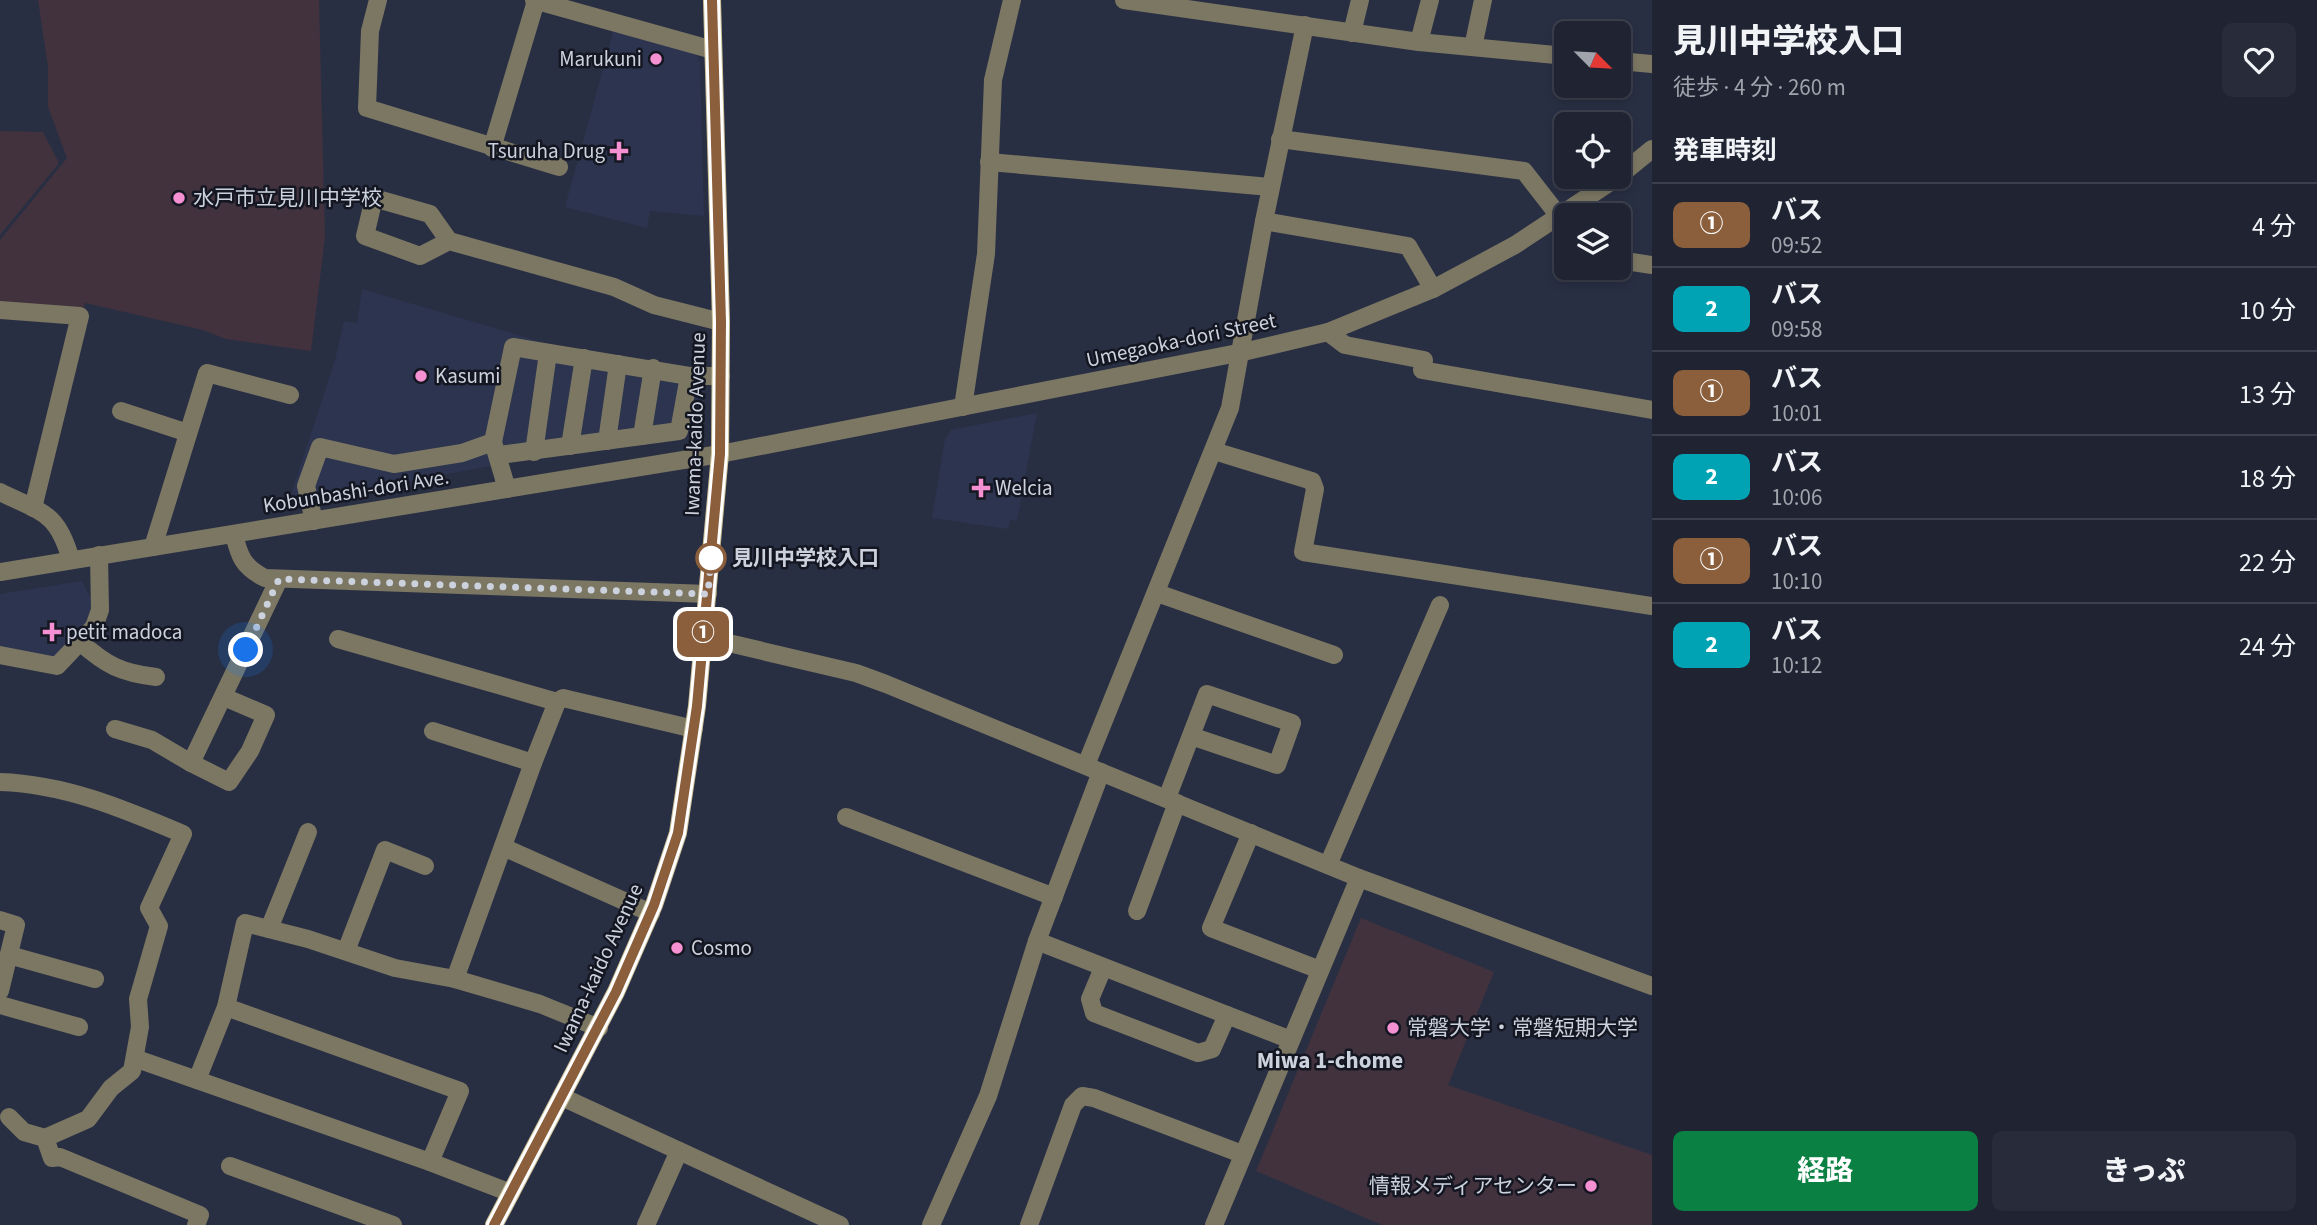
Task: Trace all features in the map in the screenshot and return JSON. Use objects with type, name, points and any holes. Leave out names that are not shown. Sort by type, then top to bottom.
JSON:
[{"type":"main road","name":"Iwama-kaido Avenue","points":[[494,1225],[599,1028],[651,913],[678,833],[694,729],[720,454],[721,322],[712,0]]},
{"type":"street","points":[[378,0],[370,31],[367,108],[559,167]]},
{"type":"street","points":[[492,148],[535,0],[713,50]]},
{"type":"street","points":[[963,407],[986,254],[993,80],[1012,0]]},
{"type":"street","points":[[1125,0],[1155,2],[1419,42],[1554,55]]},
{"type":"street","points":[[1352,33],[1360,0]]},
{"type":"street","points":[[1419,42],[1430,0]]},
{"type":"street","points":[[1473,47],[1483,0]]},
{"type":"street","points":[[931,1225],[988,1096],[1094,768],[1157,593],[1230,408],[1270,187],[1305,25]]},
{"type":"street","points":[[1631,62],[1652,64]]},
{"type":"street","points":[[1280,139],[1524,171],[1554,208]]},
{"type":"street","name":"Umegaoka-dori Street","points":[[1631,166],[1652,149]]},
{"type":"street","points":[[989,162],[1270,187]]},
{"type":"street","name":"Umegaoka-dori Street","points":[[1586,203],[1602,189]]},
{"type":"street","points":[[449,241],[420,256],[365,236],[374,198],[430,214],[449,241],[614,287],[654,305],[721,322]]},
{"type":"street","points":[[1264,221],[1408,246],[1433,289]]},
{"type":"street","name":"Umegaoka-dori Street","points":[[720,454],[1242,352],[1328,332],[1433,289],[1554,226]]},
{"type":"street","points":[[1631,262],[1652,265]]},
{"type":"street","points":[[0,310],[80,316],[33,508]]},
{"type":"street","points":[[1328,332],[1345,345],[1424,360],[1422,370],[1652,410]]},
{"type":"street","points":[[507,489],[496,448],[513,347],[689,376],[721,376]]},
{"type":"street","points":[[534,452],[548,353]]},
{"type":"street","points":[[570,446],[584,358]]},
{"type":"street","points":[[607,441],[618,364]]},
{"type":"street","points":[[642,436],[653,368]]},
{"type":"street","points":[[153,547],[207,373],[290,395]]},
{"type":"street","points":[[314,521],[306,486],[320,447],[394,464],[496,448],[534,452],[679,431],[689,376]]},
{"type":"street","points":[[121,411],[188,433]]},
{"type":"street","points":[[1214,451],[1312,481],[1315,489],[1303,551],[1652,606]]},
{"type":"street","name":"Kobunbashi-dori Ave.","points":[[0,572],[720,454]]},
{"type":"street","points":[[0,492],[33,508],[59,525],[71,560]]},
{"type":"street","points":[[234,534],[241,561],[251,572],[279,579],[708,594]]},
{"type":"street","points":[[0,655],[57,666],[94,628],[100,610],[99,555]]},
{"type":"street","points":[[191,763],[225,697],[279,579]]},
{"type":"street","points":[[1157,593],[1334,655]]},
{"type":"street","points":[[1328,865],[1440,605]]},
{"type":"street","points":[[703,637],[856,673],[1359,878],[1652,986]]},
{"type":"street","points":[[338,639],[556,702]]},
{"type":"street","points":[[80,642],[107,665],[136,675],[156,677]]},
{"type":"street","points":[[1137,911],[1191,736],[1207,694],[1292,723],[1277,765],[1191,736]]},
{"type":"street","points":[[115,729],[152,740],[229,782],[250,751],[265,715],[225,697]]},
{"type":"street","points":[[455,979],[556,702],[563,698],[694,729]]},
{"type":"street","points":[[433,731],[533,763]]},
{"type":"street","points":[[0,782],[48,787],[106,802],[183,834],[149,908],[159,926],[138,999],[137,1059],[132,1071],[111,1088],[88,1119],[45,1138],[24,1132],[9,1117]]},
{"type":"street","points":[[846,817],[1054,897]]},
{"type":"street","points":[[269,929],[307,832]]},
{"type":"street","points":[[1251,833],[1211,928],[1320,970]]},
{"type":"street","points":[[503,847],[651,913]]},
{"type":"street","points":[[346,951],[385,850],[425,866]]},
{"type":"street","points":[[1214,1225],[1359,878]]},
{"type":"street","points":[[0,920],[16,925],[0,991]]},
{"type":"street","points":[[197,1080],[226,1007],[244,923],[346,951],[395,968],[455,979],[540,1004],[599,1028]]},
{"type":"street","points":[[1037,941],[1291,1040]]},
{"type":"street","points":[[9,955],[95,979]]},
{"type":"street","points":[[1104,968],[1090,999],[1094,1013],[1198,1053],[1212,1049],[1227,1015]]},
{"type":"street","points":[[0,1005],[79,1027]]},
{"type":"street","points":[[226,1007],[460,1091],[430,1162]]},
{"type":"street","points":[[137,1059],[430,1162],[510,1193]]},
{"type":"street","points":[[1029,1225],[1073,1105],[1082,1096],[1242,1154]]},
{"type":"street","points":[[562,1097],[840,1225]]},
{"type":"street","points":[[45,1138],[52,1158],[60,1157],[200,1215],[197,1225]]},
{"type":"street","points":[[646,1225],[679,1151]]},
{"type":"street","points":[[230,1166],[393,1225]]},
{"type":"shaded area","name":"水戸市立見川中学校","points":[[38,0],[319,0],[325,237],[311,351],[226,339],[203,330],[85,303],[83,310],[0,305],[0,240],[67,158],[48,107],[48,67]]},
{"type":"shaded area","points":[[614,29],[695,52],[700,63],[704,216],[650,211],[647,228],[565,207]]},
{"type":"shaded area","points":[[0,131],[43,132],[59,163],[0,235]]},
{"type":"shaded area","points":[[362,289],[576,352],[704,368],[704,413],[685,439],[501,464],[288,504],[335,360],[344,321],[357,323]]},
{"type":"shaded area","name":"Welcia","points":[[1037,413],[1017,521],[1010,520],[1008,529],[932,518],[945,439],[951,430]]},
{"type":"shaded area","name":"petit madoca","points":[[82,581],[97,611],[58,661],[0,652],[0,594]]},
{"type":"shaded area","name":"常磐大学・常磐短期大学","points":[[1361,918],[1494,972],[1448,1085],[1652,1155],[1652,1225],[1382,1225],[1256,1171]]},
{"type":"bus line","name":"①","points":[[494,1225],[616,992],[654,905],[678,833],[697,706],[720,454],[721,322],[712,0]]},
{"type":"place","name":"Marukuni","points":[[656,59]]},
{"type":"place","name":"Tsuruha Drug","points":[[619,151]]},
{"type":"place","name":"水戸市立見川中学校","points":[[179,198]]},
{"type":"place","name":"Kasumi","points":[[421,376]]},
{"type":"place","name":"Welcia","points":[[981,488]]},
{"type":"place","name":"見川中学校入口","points":[[711,558]]},
{"type":"place","name":"petit madoca","points":[[52,632]]},
{"type":"place","name":"Cosmo","points":[[677,948]]},
{"type":"place","name":"常磐大学・常磐短期大学","points":[[1393,1028]]},
{"type":"place","name":"情報メディアセンター","points":[[1591,1186]]},
{"type":"district","name":"Miwa 1-chome","points":[[1330,1060]]},
{"type":"route","points":[[246,650],[279,579],[708,594],[712,547],[711,558]]}]
